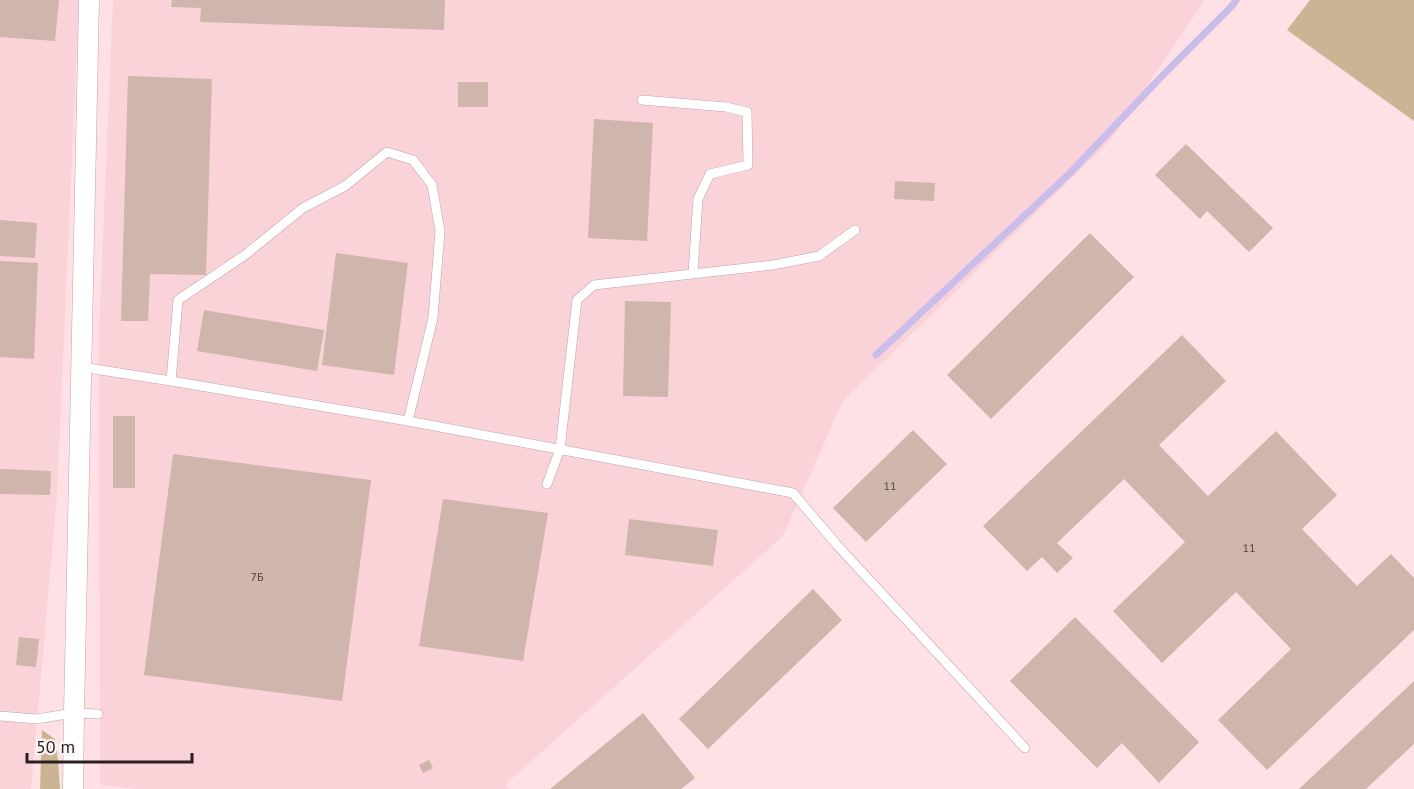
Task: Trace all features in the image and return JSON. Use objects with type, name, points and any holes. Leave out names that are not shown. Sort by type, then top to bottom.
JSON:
[{"type":"street","points":[[74,789],[89,0]]},
{"type":"lane","points":[[642,100],[726,107],[747,112],[748,165],[710,174],[698,200],[693,273]]},
{"type":"lane","points":[[171,381],[178,300],[245,255],[303,208],[345,186],[387,152],[413,160],[432,185],[440,231],[433,318],[408,420]]},
{"type":"lane","points":[[547,484],[560,449],[577,300],[594,285],[773,265],[819,256],[855,230]]},
{"type":"lane","points":[[81,367],[408,420],[793,493],[837,545],[1025,748]]},
{"type":"lane","points":[[0,716],[36,719],[74,712],[98,714]]},
{"type":"shaded area","points":[[0,0],[79,0],[57,495],[31,789],[0,789]]},
{"type":"shaded area","points":[[113,0],[1205,0],[1109,142],[843,401],[783,536],[506,784],[509,789],[137,789],[100,785],[99,332]]},
{"type":"shaded area","points":[[1310,0],[1414,0],[1414,121],[1287,30]]},
{"type":"shaded area","points":[[42,730],[55,739],[60,789],[40,789]]},
{"type":"building","points":[[0,0],[59,0],[55,41],[0,37]]},
{"type":"building","points":[[172,0],[445,0],[444,30],[200,22],[201,8],[171,7]]},
{"type":"building","points":[[128,76],[212,79],[206,275],[150,274],[148,321],[121,321]]},
{"type":"building","points":[[458,82],[488,82],[488,107],[458,107]]},
{"type":"building","points":[[594,119],[653,123],[647,241],[588,238]]},
{"type":"building","points":[[1186,144],[1273,228],[1249,252],[1207,211],[1200,219],[1155,175]]},
{"type":"building","points":[[895,181],[935,183],[934,201],[894,199]]},
{"type":"building","points":[[0,220],[37,223],[35,258],[0,256]]},
{"type":"building","points":[[1090,233],[1134,277],[991,419],[947,375]]},
{"type":"building","points":[[336,253],[408,263],[394,375],[322,365]]},
{"type":"building","points":[[0,261],[38,263],[34,359],[0,357]]},
{"type":"building","points":[[625,301],[671,302],[668,397],[623,396]]},
{"type":"building","points":[[204,310],[324,330],[317,371],[197,351]]},
{"type":"building","points":[[1182,335],[1226,381],[1159,445],[1208,496],[1276,431],[1337,495],[1302,529],[1357,586],[1391,554],[1414,578],[1414,630],[1267,770],[1218,720],[1291,649],[1236,592],[1162,663],[1113,611],[1185,542],[1124,479],[1057,543],[1073,558],[1057,573],[1042,557],[1027,571],[983,526]]},
{"type":"building","points":[[113,416],[135,416],[135,488],[113,488]]},
{"type":"building","points":[[913,430],[947,464],[866,542],[833,508]]},
{"type":"building","points":[[173,454],[371,480],[342,701],[144,675]]},
{"type":"building","points":[[0,469],[51,471],[50,495],[0,494]]},
{"type":"building","points":[[443,499],[548,513],[523,661],[419,646]]},
{"type":"building","points":[[629,519],[718,530],[713,566],[625,555]]},
{"type":"building","points":[[813,589],[842,620],[708,749],[679,719]]},
{"type":"building","points":[[1075,617],[1199,742],[1159,783],[1122,743],[1097,768],[1010,681]]},
{"type":"building","points":[[19,637],[39,639],[36,667],[16,665]]},
{"type":"building","points":[[1414,681],[1414,744],[1366,789],[1299,789]]},
{"type":"building","points":[[643,713],[695,778],[681,789],[550,789]]},
{"type":"building","points":[[429,760],[433,768],[423,773],[419,765]]},
{"type":"waterway","points":[[876,355],[1070,173],[1236,0]]}]
